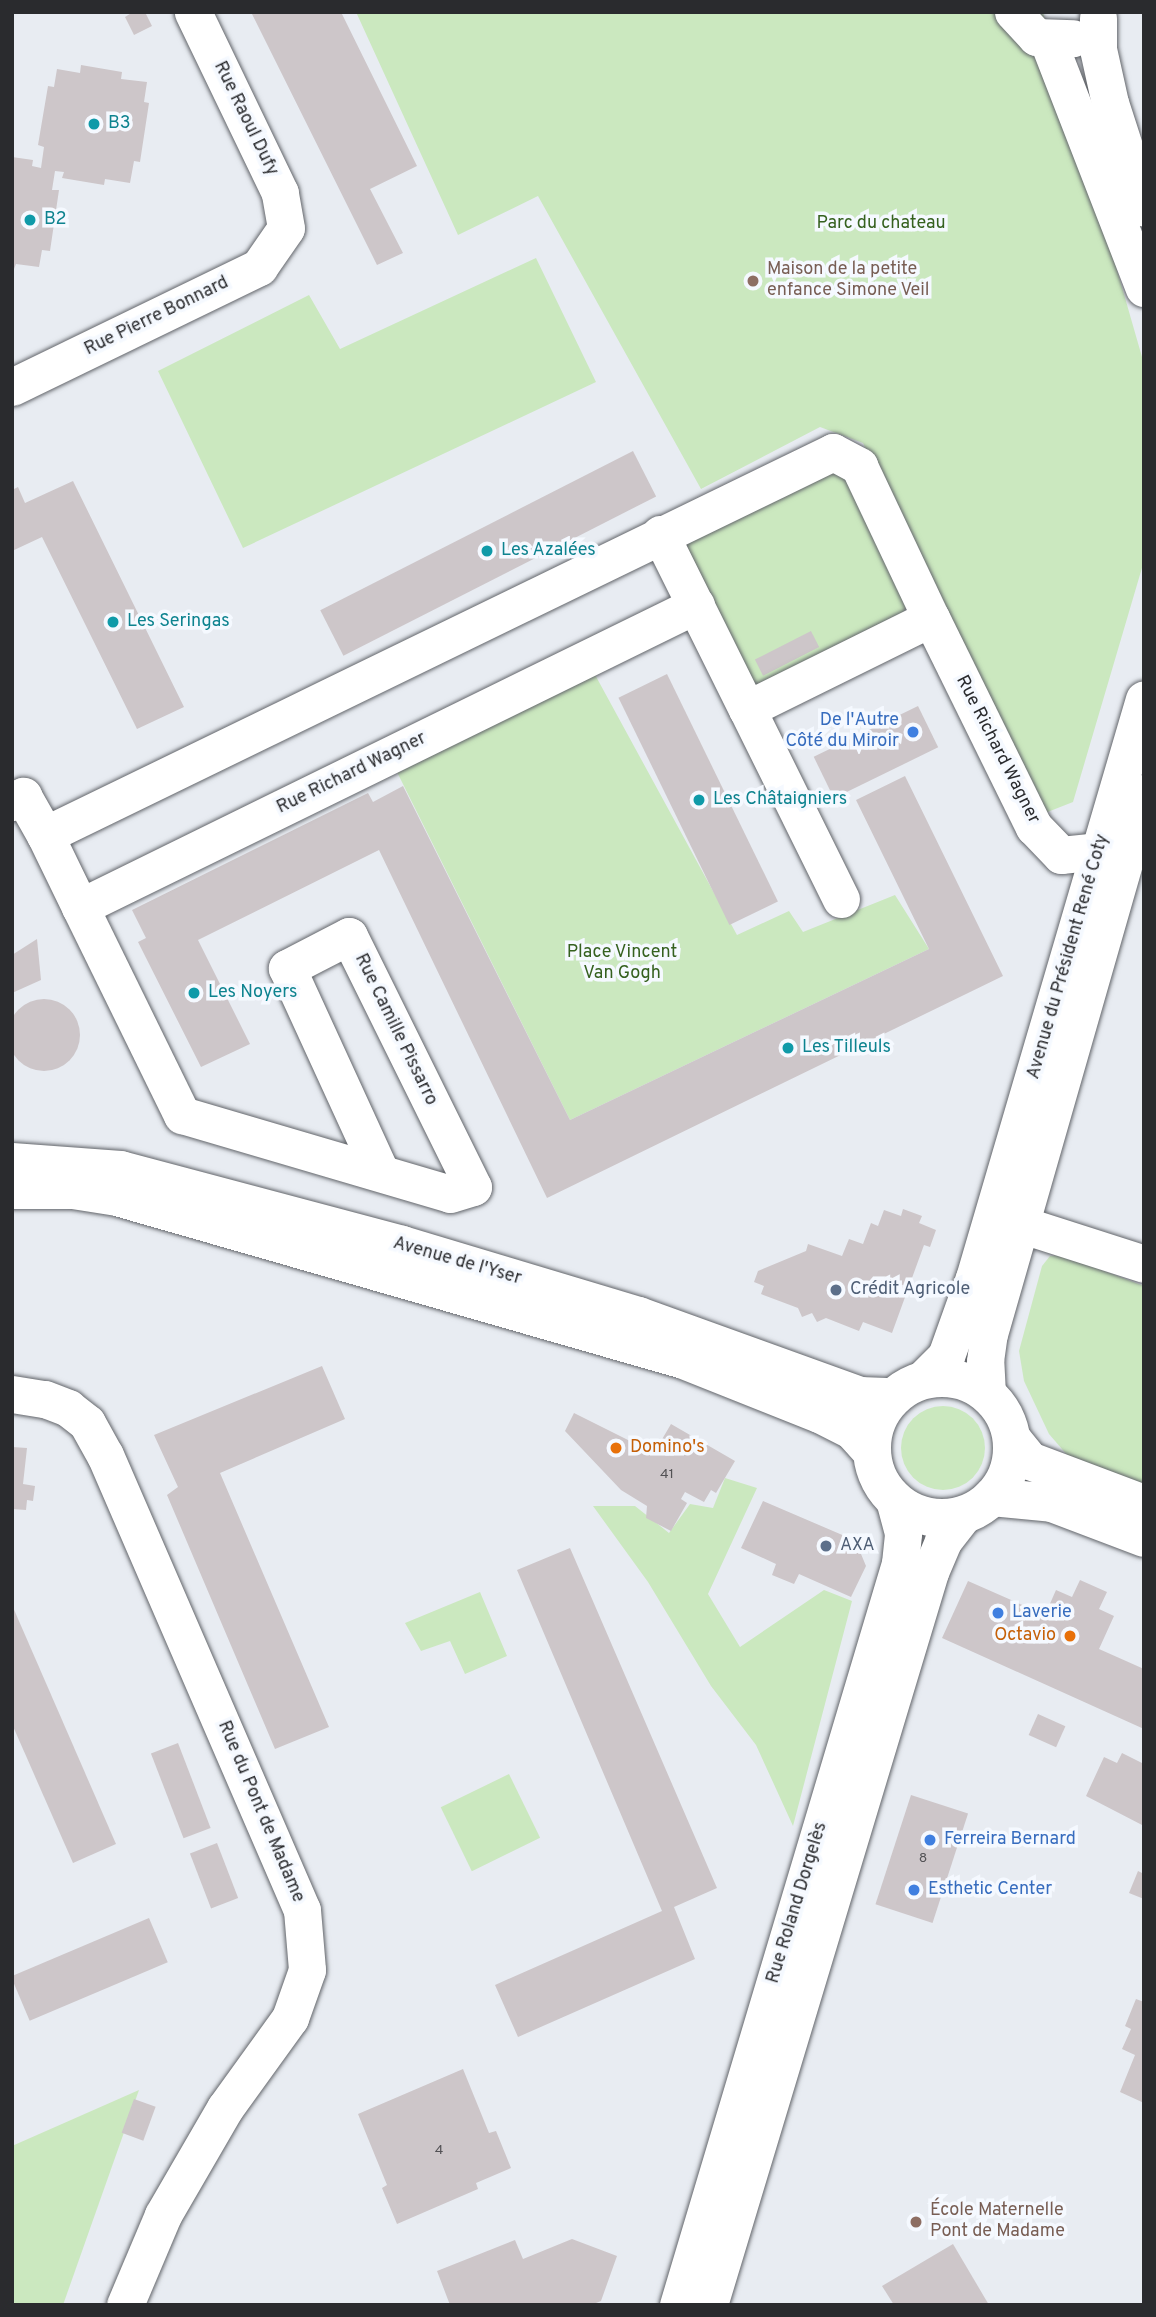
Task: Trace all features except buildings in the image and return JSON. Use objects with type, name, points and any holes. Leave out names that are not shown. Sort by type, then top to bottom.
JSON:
[{"type":"main road","name":"Avenue de l'Yser","points":[[12,1162],[121,1170],[388,1241],[639,1316],[860,1396],[907,1389]]},
{"type":"main road","name":"Avenue de l'Yser","points":[[12,1190],[73,1190],[117,1197],[684,1360],[820,1414],[852,1430],[872,1451]]},
{"type":"main road","points":[[978,1506],[1012,1460],[1012,1439],[1004,1414],[987,1394],[967,1382],[945,1378],[907,1389],[873,1431],[872,1451],[878,1476],[894,1499],[916,1513],[937,1518],[978,1506],[1052,1503],[1144,1538]]},
{"type":"main road","points":[[1012,1439],[1030,1461],[1144,1504]]},
{"type":"street","name":"Rue Raoul Dufy","points":[[193,12],[280,192],[286,228]]},
{"type":"street","points":[[1013,12],[1025,30],[1048,41],[1080,36],[1099,15]]},
{"type":"street","points":[[1099,15],[1098,49],[1110,103],[1144,208]]},
{"type":"street","points":[[1048,41],[1144,288]]},
{"type":"street","name":"Rue Pierre Bonnard","points":[[12,387],[259,267],[286,228]]},
{"type":"street","name":"Rue Richard Wagner","points":[[45,835],[833,452],[859,466],[1034,827],[1061,855],[1112,854]]},
{"type":"street","points":[[660,534],[841,899]]},
{"type":"street","name":"Rue Richard Wagner","points":[[80,907],[695,605]]},
{"type":"street","points":[[747,709],[931,618]]},
{"type":"street","name":"Avenue du Président René Coty","points":[[987,1394],[985,1361],[1008,1219],[1112,854],[1144,699]]},
{"type":"street","name":"Avenue du Président René Coty","points":[[1112,854],[1144,793]]},
{"type":"street","points":[[12,802],[23,796],[80,907]]},
{"type":"street","name":"Rue Camille Pissarro","points":[[80,907],[182,1115],[380,1171],[450,1194],[472,1187],[349,936],[287,968],[380,1171]]},
{"type":"street","points":[[1008,1219],[1144,1264]]},
{"type":"street","name":"Avenue du Président René Coty","points":[[907,1389],[946,1356],[1008,1219]]},
{"type":"street","name":"Rue du Pont de Madame","points":[[12,1394],[45,1399],[68,1408],[87,1423],[105,1455],[302,1910],[307,1970],[289,2018],[225,2108],[163,2215],[125,2305]]},
{"type":"street","name":"Rue Roland Dorgelès","points":[[678,2305],[900,1563],[903,1533],[894,1499]]},
{"type":"street","name":"Rue Roland Dorgelès","points":[[709,2305],[925,1585],[943,1541],[978,1506]]},
{"type":"green space","name":"Parc du chateau","points":[[356,12],[1043,12],[1144,364],[1144,561],[1073,802],[1045,813],[863,443],[820,427],[701,489],[538,196],[458,235]]},
{"type":"green space","points":[[536,258],[596,382],[243,548],[158,371],[309,295],[340,349]]},
{"type":"green space","points":[[824,462],[845,470],[906,607],[902,615],[755,686],[660,534]]},
{"type":"green space","name":"Place Vincent Van Gogh","points":[[593,671],[737,935],[789,911],[803,932],[895,895],[929,949],[570,1120],[394,766]]},
{"type":"green space","points":[[1062,1255],[1144,1286],[1144,1486],[1068,1456],[1049,1434],[1024,1381],[1019,1351],[1042,1266],[1050,1256]]},
{"type":"green space","points":[[943,1406],[966,1413],[978,1425],[985,1448],[978,1471],[966,1483],[943,1490],[920,1483],[908,1471],[901,1448],[908,1425],[920,1413]]},
{"type":"green space","points":[[725,1478],[757,1488],[708,1594],[740,1647],[824,1590],[852,1601],[793,1826],[756,1745],[711,1686],[648,1582],[593,1506],[635,1506],[669,1533],[690,1504],[713,1508]]},
{"type":"green space","points":[[480,1592],[507,1656],[465,1674],[450,1641],[421,1651],[405,1623]]},
{"type":"green space","points":[[509,1774],[540,1838],[472,1871],[441,1807]]},
{"type":"green space","points":[[139,2090],[63,2305],[12,2305],[12,2146]]},
{"type":"place","name":"B3","points":[[94,124]]},
{"type":"place","name":"B2","points":[[30,220]]},
{"type":"place","name":"Maison de la petite enfance Simone Veil","points":[[753,281]]},
{"type":"place","name":"Les Azalées","points":[[487,551]]},
{"type":"place","name":"Les Seringas","points":[[113,622]]},
{"type":"place","name":"De l'Autre Côté du Miroir","points":[[913,732]]},
{"type":"place","name":"Les Châtaigniers","points":[[699,800]]},
{"type":"place","name":"Les Noyers","points":[[194,993]]},
{"type":"place","name":"Les Tilleuls","points":[[788,1048]]},
{"type":"place","name":"Crédit Agricole","points":[[836,1290]]},
{"type":"place","name":"Domino's","points":[[616,1448]]},
{"type":"place","name":"AXA","points":[[826,1546]]},
{"type":"place","name":"Laverie","points":[[998,1613]]},
{"type":"place","name":"Octavio","points":[[1070,1636]]},
{"type":"place","name":"Ferreira Bernard","points":[[930,1840]]},
{"type":"place","name":"Esthetic Center","points":[[914,1890]]},
{"type":"place","name":"École Maternelle Pont de Madame","points":[[916,2222]]}]
